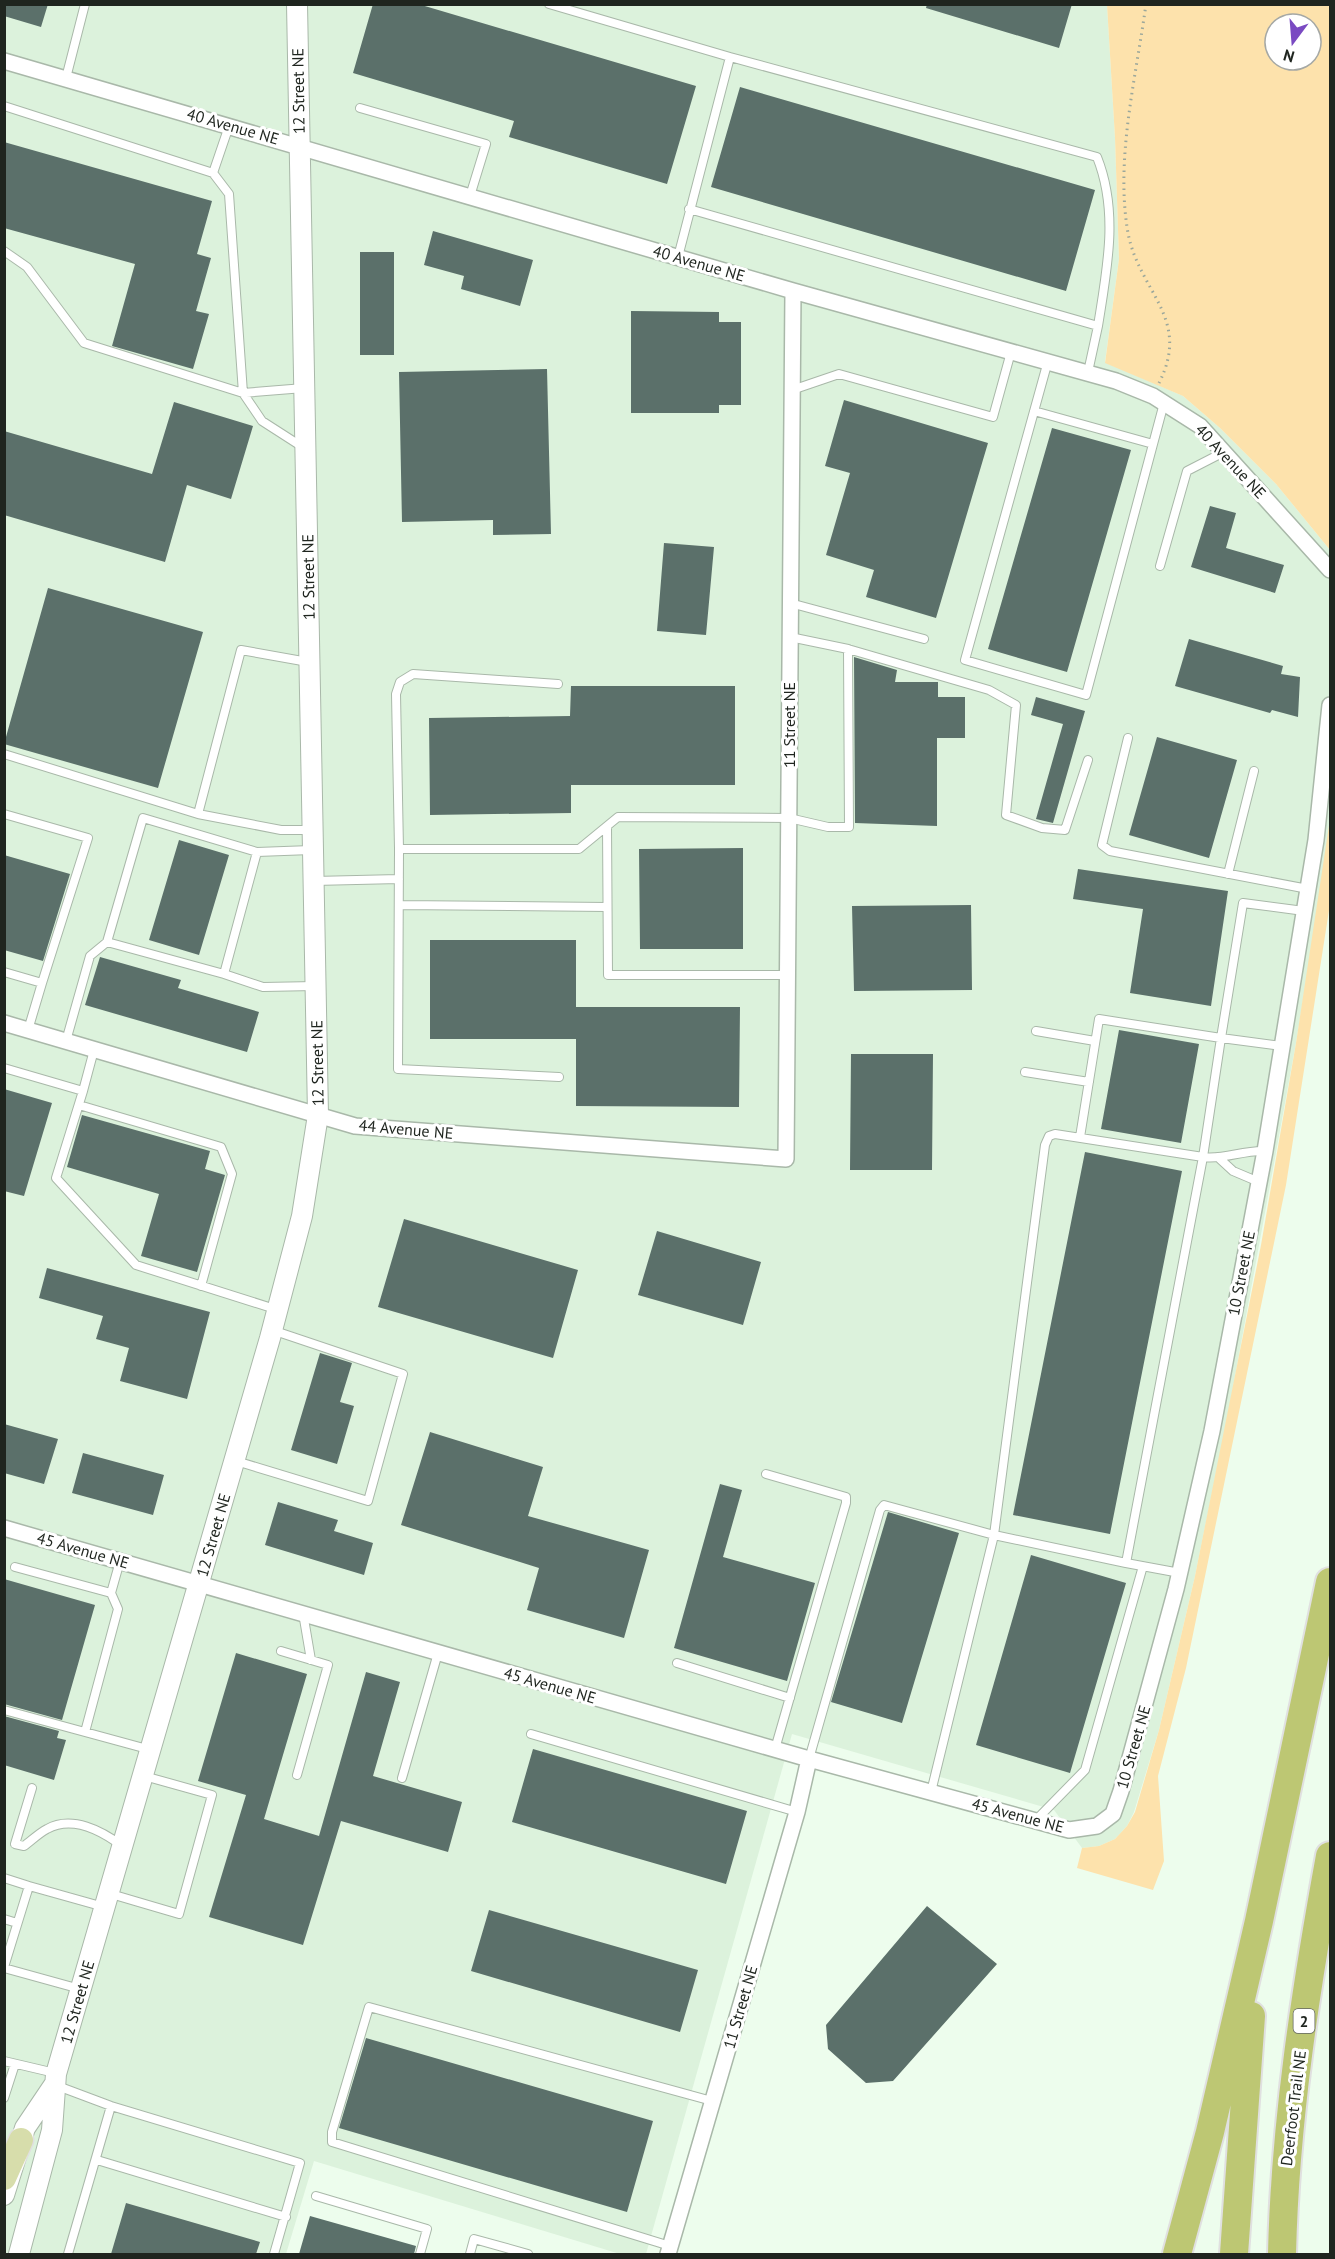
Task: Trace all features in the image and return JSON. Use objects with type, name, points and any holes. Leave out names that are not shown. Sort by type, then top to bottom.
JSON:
[{"type":"highway","points":[[1177,2254],[1210,2132],[1259,1921],[1330,1582]]},
{"type":"highway","name":"Deerfoot Trail NE","points":[[1282,2254],[1284,2186],[1314,1948],[1330,1856]]},
{"type":"highway","points":[[1234,2254],[1259,1921]]},
{"type":"main road","points":[[4,2178],[21,2139]]},
{"type":"street","name":"12 Street NE","points":[[19,2254],[52,2130],[55,2079],[200,1583],[302,1216],[318,1115],[297,4]]},
{"type":"street","name":"40 Avenue NE","points":[[4,61],[793,291],[1088,372],[1158,399],[1200,426],[1330,570]]},
{"type":"street","name":"11 Street NE","points":[[786,1159],[793,291]]},
{"type":"street","name":"10 Street NE","points":[[1098,1826],[1113,1814],[1121,1791],[1180,1574],[1212,1431],[1259,1182],[1308,889],[1330,705]]},
{"type":"street","name":"44 Avenue NE","points":[[4,1023],[355,1126],[786,1159]]},
{"type":"street","name":"45 Avenue NE","points":[[4,1528],[809,1759],[1035,1821],[1070,1830],[1098,1826]]},
{"type":"street","name":"11 Street NE","points":[[669,2250],[797,1812],[809,1759]]},
{"type":"street","name":"12 Street NE","points":[[4,2195],[25,2128],[55,2079]]},
{"type":"lane","points":[[66,78],[85,4]]},
{"type":"lane","points":[[549,4],[730,57],[1097,157],[1106,180],[1110,211],[1108,260],[1088,372]]},
{"type":"lane","points":[[678,257],[730,57]]},
{"type":"lane","points":[[4,106],[213,173],[229,194],[243,393],[262,421],[305,449]]},
{"type":"lane","points":[[360,108],[486,144],[470,196]]},
{"type":"lane","points":[[213,173],[229,125]]},
{"type":"lane","points":[[689,209],[1098,326]]},
{"type":"lane","points":[[4,251],[27,267],[84,343],[243,393],[304,388]]},
{"type":"lane","points":[[792,390],[839,374],[993,417],[1012,351]]},
{"type":"lane","points":[[1048,361],[965,660],[1086,695],[1153,444],[1158,399]]},
{"type":"lane","points":[[1034,411],[1153,444]]},
{"type":"lane","points":[[1160,566],[1186,471],[1224,452]]},
{"type":"lane","points":[[790,603],[924,639]]},
{"type":"lane","points":[[790,637],[848,650],[989,690],[1016,705],[1006,815],[1042,828],[1065,830],[1088,760]]},
{"type":"lane","points":[[198,814],[241,650],[309,662]]},
{"type":"lane","points":[[399,849],[579,849],[618,817],[789,818],[828,827],[849,827],[848,650]]},
{"type":"lane","points":[[558,684],[413,674],[400,682],[396,694],[400,905],[398,1069],[560,1077]]},
{"type":"lane","points":[[1128,738],[1102,845],[1110,851],[1308,889]]},
{"type":"lane","points":[[4,754],[198,814],[281,830],[313,830]]},
{"type":"lane","points":[[1228,874],[1254,771]]},
{"type":"lane","points":[[4,814],[88,838],[28,1030]]},
{"type":"lane","points":[[66,1041],[90,956],[107,942],[143,818],[257,852],[313,850]]},
{"type":"lane","points":[[607,827],[608,975],[788,975]]},
{"type":"lane","points":[[224,974],[257,852]]},
{"type":"lane","points":[[314,881],[399,879]]},
{"type":"lane","points":[[1126,1563],[1203,1157],[1243,903],[1304,911]]},
{"type":"lane","points":[[400,905],[607,907]]},
{"type":"lane","points":[[107,942],[263,987],[316,986]]},
{"type":"lane","points":[[4,972],[42,983]]},
{"type":"lane","points":[[1080,1137],[1099,1019],[1282,1046]]},
{"type":"lane","points":[[1036,1031],[1095,1041]]},
{"type":"lane","points":[[94,1050],[56,1178],[136,1265],[277,1310]]},
{"type":"lane","points":[[4,1068],[83,1091]]},
{"type":"lane","points":[[1025,1072],[1089,1082]]},
{"type":"lane","points":[[79,1105],[221,1147],[232,1174],[201,1286]]},
{"type":"lane","points":[[931,1792],[994,1535],[1045,1145],[1049,1136],[1055,1134],[1080,1137],[1220,1159],[1246,1150],[1264,1151]]},
{"type":"lane","points":[[1220,1159],[1233,1171],[1259,1182]]},
{"type":"lane","points":[[234,1461],[368,1501],[403,1374],[272,1330]]},
{"type":"lane","points":[[766,1474],[846,1497],[775,1749]]},
{"type":"lane","points":[[809,1759],[880,1510],[884,1505],[994,1535],[1180,1574]]},
{"type":"lane","points":[[85,1732],[118,1609],[111,1593],[120,1561]]},
{"type":"lane","points":[[1035,1821],[1085,1770],[1143,1566]]},
{"type":"lane","points":[[15,1567],[111,1593]]},
{"type":"lane","points":[[303,1613],[311,1660]]},
{"type":"lane","points":[[280,1651],[328,1665],[297,1775]]},
{"type":"lane","points":[[402,1778],[438,1653]]},
{"type":"lane","points":[[677,1663],[790,1698]]},
{"type":"lane","points":[[4,1710],[151,1750]]},
{"type":"lane","points":[[531,1734],[797,1812]]},
{"type":"lane","points":[[4,1878],[29,1886],[179,1914],[212,1795],[143,1776]]},
{"type":"lane","points":[[32,1788],[15,1844],[24,1846],[48,1828],[73,1824],[102,1831],[123,1847]]},
{"type":"lane","points":[[29,1886],[8,1944],[4,1968],[81,1989]]},
{"type":"lane","points":[[4,1919],[17,1923]]},
{"type":"lane","points":[[669,2250],[332,2142],[335,2121],[369,2007],[712,2101]]},
{"type":"lane","points":[[4,2061],[55,2079],[111,2106],[300,2163],[274,2254]]},
{"type":"lane","points":[[4,2098],[15,2064]]},
{"type":"lane","points":[[69,2254],[98,2160],[111,2106]]},
{"type":"lane","points":[[98,2160],[286,2217]]},
{"type":"lane","points":[[316,2196],[427,2229],[420,2254]]},
{"type":"lane","points":[[470,2254],[474,2239],[528,2254]]},
{"type":"path","points":[[1146,4],[1128,132],[1125,181],[1129,235],[1168,323],[1172,340],[1158,399]]},
{"type":"shaded area","points":[[5,5],[1107,5],[1119,259],[1105,362],[1183,396],[1220,428],[1276,484],[1330,550],[1330,819],[1326,857],[1296,1043],[1228,1415],[1195,1576],[1159,1730],[1134,1812],[1127,1826],[1115,1839],[1099,1846],[1082,1848],[1054,1810],[792,1734],[646,2254],[620,2254],[314,2161],[286,2254],[5,2254]]},
{"type":"shaded area","points":[[1107,5],[1330,5],[1330,550],[1276,484],[1220,428],[1183,396],[1105,363],[1119,259]]},
{"type":"shaded area","points":[[1330,819],[1330,904],[1286,1185],[1186,1668],[1158,1776],[1164,1861],[1153,1890],[1077,1868],[1082,1848],[1099,1846],[1115,1839],[1127,1826],[1135,1812],[1159,1730],[1195,1576],[1261,1245],[1296,1043]]},
{"type":"building","points":[[4,4],[48,4],[41,27],[4,16]]},
{"type":"building","points":[[373,4],[418,4],[696,86],[667,184],[509,137],[514,121],[353,73]]},
{"type":"building","points":[[927,4],[1072,4],[1059,48],[926,8]]},
{"type":"building","points":[[740,87],[1095,190],[1066,291],[711,187]]},
{"type":"building","points":[[4,142],[212,201],[197,254],[211,258],[196,311],[209,314],[193,369],[112,346],[135,264],[4,228]]},
{"type":"building","points":[[433,231],[533,260],[520,306],[461,289],[464,276],[424,265]]},
{"type":"building","points":[[360,252],[394,252],[394,355],[360,355]]},
{"type":"building","points":[[631,311],[719,312],[719,322],[741,322],[741,405],[719,405],[719,413],[631,413]]},
{"type":"building","points":[[547,369],[551,534],[493,535],[493,520],[402,522],[399,372]]},
{"type":"building","points":[[844,400],[988,443],[936,618],[866,597],[874,570],[826,555],[850,473],[825,466]]},
{"type":"building","points":[[174,402],[253,426],[231,499],[187,485],[165,562],[4,515],[4,431],[152,474]]},
{"type":"building","points":[[1052,428],[1131,450],[1067,672],[988,649]]},
{"type":"building","points":[[1210,506],[1236,513],[1226,548],[1284,565],[1275,593],[1191,567]]},
{"type":"building","points":[[664,543],[714,547],[706,635],[657,631]]},
{"type":"building","points":[[48,588],[203,632],[158,788],[4,744]]},
{"type":"building","points":[[1189,639],[1283,666],[1281,674],[1300,677],[1298,717],[1272,710],[1270,713],[1175,686]]},
{"type":"building","points":[[854,657],[897,670],[895,682],[938,682],[938,697],[965,697],[965,738],[937,738],[937,826],[855,823]]},
{"type":"building","points":[[571,686],[735,686],[735,785],[571,785],[571,813],[430,815],[429,718],[570,716]]},
{"type":"building","points":[[1036,697],[1085,711],[1053,823],[1036,819],[1063,724],[1031,715]]},
{"type":"building","points":[[1157,737],[1237,760],[1209,858],[1129,835]]},
{"type":"building","points":[[179,840],[229,855],[199,955],[149,940]]},
{"type":"building","points":[[743,848],[743,949],[640,949],[639,849]]},
{"type":"building","points":[[4,855],[70,874],[43,961],[4,950]]},
{"type":"building","points":[[1078,869],[1228,891],[1211,1006],[1130,993],[1143,909],[1073,899]]},
{"type":"building","points":[[971,905],[972,990],[854,991],[852,906]]},
{"type":"building","points":[[430,940],[576,940],[576,1007],[740,1007],[739,1107],[576,1106],[576,1039],[430,1039]]},
{"type":"building","points":[[100,957],[181,980],[178,988],[259,1012],[247,1052],[85,1005]]},
{"type":"building","points":[[1119,1030],[1199,1044],[1181,1143],[1101,1129]]},
{"type":"building","points":[[851,1054],[933,1054],[932,1170],[850,1170]]},
{"type":"building","points":[[4,1089],[52,1103],[24,1196],[4,1191]]},
{"type":"building","points":[[82,1115],[210,1151],[205,1169],[225,1175],[197,1272],[141,1256],[159,1194],[67,1167]]},
{"type":"building","points":[[1085,1152],[1182,1171],[1110,1534],[1013,1515]]},
{"type":"building","points":[[404,1219],[578,1270],[553,1358],[378,1307]]},
{"type":"building","points":[[657,1231],[761,1262],[743,1325],[638,1295]]},
{"type":"building","points":[[47,1268],[210,1312],[187,1399],[120,1381],[129,1348],[96,1339],[103,1316],[39,1298]]},
{"type":"building","points":[[320,1353],[352,1363],[340,1402],[354,1406],[337,1464],[291,1450]]},
{"type":"building","points":[[4,1424],[58,1439],[44,1484],[4,1473]]},
{"type":"building","points":[[430,1432],[543,1467],[528,1516],[649,1550],[624,1638],[527,1610],[539,1568],[401,1525]]},
{"type":"building","points":[[83,1453],[164,1475],[153,1515],[72,1493]]},
{"type":"building","points":[[720,1484],[742,1490],[723,1557],[815,1583],[787,1681],[674,1648]]},
{"type":"building","points":[[278,1502],[338,1520],[334,1531],[373,1543],[364,1575],[265,1545]]},
{"type":"building","points":[[888,1512],[959,1533],[902,1723],[831,1702]]},
{"type":"building","points":[[1031,1555],[1126,1583],[1070,1773],[976,1745]]},
{"type":"building","points":[[4,1579],[95,1605],[62,1720],[4,1704]]},
{"type":"building","points":[[236,1653],[307,1674],[264,1819],[319,1836],[366,1672],[400,1682],[373,1776],[462,1802],[448,1852],[341,1821],[303,1945],[209,1917],[246,1795],[198,1781]]},
{"type":"building","points":[[4,1716],[59,1731],[57,1738],[66,1740],[54,1780],[4,1765]]},
{"type":"building","points":[[533,1749],[747,1811],[726,1884],[512,1822]]},
{"type":"building","points":[[927,1906],[997,1964],[893,2081],[866,2083],[828,2049],[826,2025]]},
{"type":"building","points":[[489,1910],[698,1970],[680,2032],[471,1971]]},
{"type":"building","points":[[366,2038],[653,2121],[627,2212],[339,2128]]},
{"type":"building","points":[[126,2203],[260,2242],[256,2254],[111,2254]]},
{"type":"building","points":[[310,2216],[416,2246],[414,2254],[299,2254]]}]
